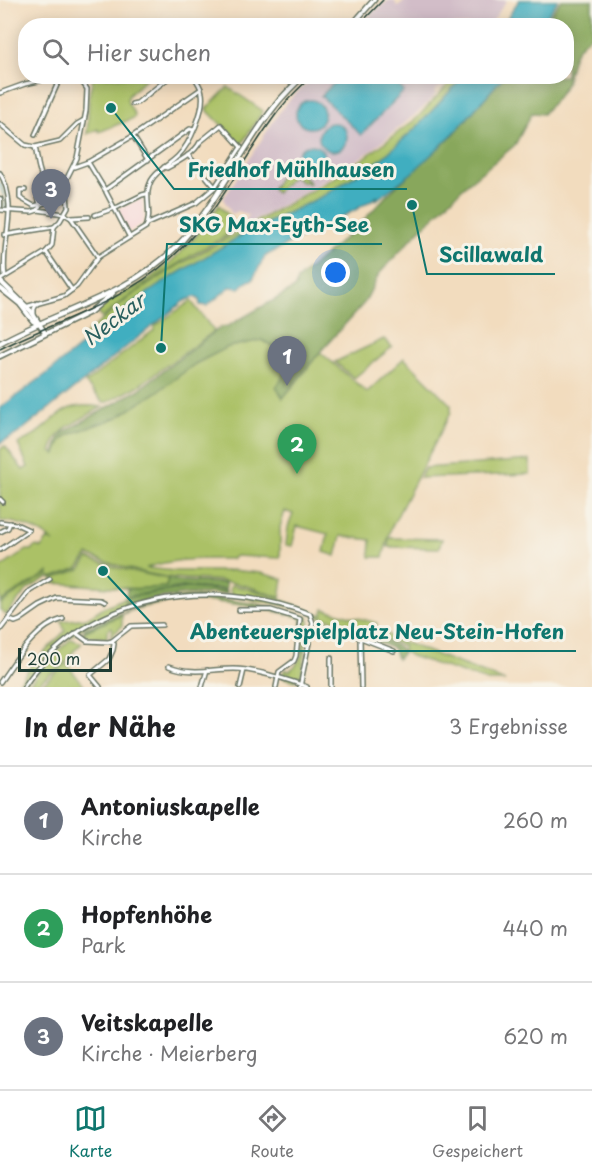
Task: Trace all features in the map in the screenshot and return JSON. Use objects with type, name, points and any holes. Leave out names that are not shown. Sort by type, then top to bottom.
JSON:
[{"type":"main road","points":[[358,18],[375,0]]},
{"type":"main road","points":[[0,356],[90,312],[118,289],[159,262],[192,229],[210,206],[274,107],[296,84]]},
{"type":"main road","points":[[0,199],[0,206]]},
{"type":"main road","points":[[0,281],[38,324]]},
{"type":"main road","points":[[0,288],[34,315],[45,333]]},
{"type":"main road","points":[[0,343],[28,328],[75,310],[118,289]]},
{"type":"main road","points":[[28,328],[33,321]]},
{"type":"street","points":[[0,93],[25,84]]},
{"type":"street","points":[[35,135],[57,84]]},
{"type":"street","points":[[0,281],[46,252],[52,245],[54,227],[68,207],[65,187],[66,180],[74,167],[84,120],[87,89],[84,84]]},
{"type":"street","points":[[132,104],[137,103],[161,84]]},
{"type":"street","points":[[148,224],[146,194],[150,182],[183,150],[194,130],[201,109],[201,89],[198,84]]},
{"type":"street","points":[[74,167],[88,162],[133,136],[201,89]]},
{"type":"street","points":[[0,124],[25,145],[35,147],[60,141],[84,120]]},
{"type":"street","points":[[25,307],[56,299],[72,290],[99,257],[148,224],[196,203],[215,187],[241,147],[221,125],[188,154],[167,168],[164,167]]},
{"type":"street","points":[[106,191],[190,129],[194,130]]},
{"type":"street","points":[[133,136],[148,160]]},
{"type":"street","points":[[35,147],[43,177],[43,189],[38,197],[40,205],[38,210]]},
{"type":"street","points":[[188,154],[215,187]]},
{"type":"street","points":[[88,162],[129,236]]},
{"type":"street","points":[[0,173],[8,196],[8,211],[0,261],[6,277]]},
{"type":"street","points":[[25,190],[20,190],[22,200],[34,206],[68,197]]},
{"type":"street","points":[[95,215],[146,194]]},
{"type":"street","points":[[0,210],[32,212],[38,210],[64,214],[71,218],[99,257]]},
{"type":"street","points":[[71,218],[89,217]]},
{"type":"street","points":[[4,235],[54,227]]},
{"type":"street","points":[[46,252],[72,290]]},
{"type":"street","points":[[34,315],[38,302]]},
{"type":"street","points":[[0,522],[29,530],[0,550]]},
{"type":"street","points":[[0,532],[8,528],[10,523]]},
{"type":"street","points":[[0,630],[30,591],[50,579]]},
{"type":"street","points":[[24,687],[44,661],[76,633],[123,609],[156,599],[179,596],[237,598],[279,605],[311,616],[312,623],[300,686]]},
{"type":"street","points":[[8,619],[15,622],[20,620],[50,600],[60,597],[105,602]]},
{"type":"street","points":[[239,610],[271,610],[300,619],[296,657],[279,672],[276,687]]},
{"type":"street","points":[[0,682],[28,643],[52,623],[63,620]]},
{"type":"street","points":[[76,633],[87,641],[112,641],[131,626],[159,626]]},
{"type":"street","points":[[325,629],[343,631],[393,651]]},
{"type":"street","points":[[360,638],[361,687]]},
{"type":"street","points":[[100,687],[90,675],[112,653],[114,644],[112,641]]},
{"type":"street","points":[[331,658],[331,687]]},
{"type":"street","points":[[169,666],[182,672],[244,670],[307,687]]},
{"type":"street","points":[[202,687],[207,670]]},
{"type":"street","points":[[240,687],[244,670]]},
{"type":"shaded area","points":[[389,0],[394,0],[397,6],[404,0],[507,0],[495,18],[368,18]]},
{"type":"shaded area","points":[[306,84],[446,84],[434,92],[436,94],[422,109],[371,151],[313,188],[248,224],[245,219],[249,216],[239,211],[232,214],[223,199],[289,100]]},
{"type":"shaded area","points":[[142,198],[144,218],[142,224],[128,232],[117,211]]},
{"type":"green space","points":[[561,0],[592,0],[592,35],[584,41],[574,54],[574,18],[548,18]]},
{"type":"green space","points":[[92,84],[140,84],[128,96],[127,101],[135,115],[134,118],[99,132],[98,129],[87,134]]},
{"type":"green space","points":[[449,84],[457,84],[417,127],[380,160],[325,195],[243,235],[137,300],[91,338],[82,337],[131,296],[177,266],[332,179],[363,159],[417,118]]},
{"type":"green space","points":[[497,84],[566,84],[543,114],[532,113],[515,145],[466,185],[379,274],[365,302],[283,398],[276,387],[284,376],[284,359],[277,348],[262,340],[228,347],[195,364],[118,417],[68,435],[61,441],[56,454],[54,453],[59,438],[64,432],[138,390],[221,327],[228,326],[295,288],[297,280],[359,225],[387,195],[454,134]]},
{"type":"green space","points":[[228,87],[263,111],[241,145],[206,109]]},
{"type":"green space","points":[[289,162],[310,183],[305,181],[302,183],[294,175],[276,193],[272,189]]},
{"type":"green space","points":[[219,205],[230,217],[234,231],[227,233],[228,235],[163,273],[102,318],[97,310],[99,307],[139,285],[166,266],[195,237]]},
{"type":"green space","points":[[191,301],[214,331],[138,386],[108,402],[103,402],[85,383],[154,330],[155,326]]},
{"type":"green space","points":[[384,339],[392,347],[354,378],[335,362]]},
{"type":"green space","points":[[262,340],[278,351],[282,357],[285,370],[283,398],[320,352],[367,392],[404,358],[451,405],[451,412],[391,528],[383,557],[370,557],[371,540],[341,536],[336,556],[324,552],[328,534],[297,526],[292,546],[286,545],[288,527],[293,514],[285,511],[280,527],[280,558],[235,556],[232,559],[178,561],[146,568],[261,573],[283,579],[280,598],[230,582],[174,578],[147,573],[88,555],[78,568],[51,578],[50,576],[28,589],[6,615],[0,610],[0,604],[49,572],[0,602],[0,568],[27,550],[36,546],[41,548],[48,539],[54,542],[28,527],[0,521],[0,449],[5,446],[23,470],[28,467],[18,444],[69,409],[77,406],[102,407],[67,427],[56,438],[51,452],[55,454],[61,441],[68,435],[118,417],[195,364],[228,347]]},
{"type":"green space","points":[[530,460],[530,474],[420,478],[425,468]]},
{"type":"green space","points":[[389,538],[442,539],[439,548],[388,547]]},
{"type":"green space","points":[[88,558],[118,568],[168,579],[166,587],[139,589],[53,583],[52,579],[80,569]]},
{"type":"green space","points":[[168,579],[225,583],[226,587],[225,589],[183,587],[126,597],[127,589],[166,587]]},
{"type":"green space","points":[[232,585],[257,591],[322,615],[324,609],[377,623],[376,630],[372,633],[343,622],[315,616],[306,610],[231,595]]},
{"type":"green space","points":[[187,588],[227,591],[227,594],[175,596],[125,606],[129,597]]},
{"type":"green space","points":[[203,597],[253,604],[303,615],[299,617],[234,604],[190,601],[167,603],[125,613],[83,632],[85,629],[128,610],[171,599]]},
{"type":"green space","points":[[125,598],[124,607],[94,621],[67,639],[43,660],[23,687],[16,687],[30,667],[65,631],[61,621],[87,618],[104,607]]},
{"type":"green space","points":[[122,615],[122,626],[111,637],[113,629],[111,627],[107,631],[107,638],[85,636],[83,632]]},
{"type":"green space","points":[[303,615],[308,617],[309,622],[302,672],[300,676],[297,676],[296,681],[284,678],[282,675],[286,669],[289,671],[294,667],[301,657],[305,626],[302,626],[302,619],[299,617]]},
{"type":"green space","points":[[320,620],[350,626],[399,647],[403,653],[397,659],[394,649],[354,633],[329,628],[326,625],[322,631],[316,630]]},
{"type":"green space","points":[[380,629],[393,638],[505,681],[487,681],[411,656],[402,650],[404,646],[379,637],[377,630]]},
{"type":"green space","points":[[71,639],[82,643],[68,660],[37,684],[37,687],[27,687],[45,663]]},
{"type":"green space","points":[[66,663],[85,687],[39,687]]},
{"type":"water","points":[[519,0],[558,0],[546,18],[507,18]]},
{"type":"water","points":[[333,84],[396,84],[404,91],[361,135],[321,96]]},
{"type":"water","name":"Neckar","points":[[457,84],[497,84],[454,133],[413,172],[375,201],[378,196],[265,256],[253,279],[240,288],[230,287],[207,306],[200,305],[199,299],[194,297],[184,301],[17,434],[0,443],[0,408],[45,375],[137,300],[242,235],[325,195],[380,160],[417,127]]},
{"type":"water","points":[[310,100],[320,104],[324,114],[320,124],[310,128],[300,124],[296,114],[300,104]]},
{"type":"water","points":[[333,123],[343,127],[347,137],[343,147],[333,151],[323,147],[319,137],[323,127]]},
{"type":"water","points":[[311,145],[321,149],[325,159],[321,169],[311,173],[301,169],[297,159],[301,149]]},
{"type":"waterway","points":[[0,183],[5,208]]},
{"type":"waterway","name":"Neckar","points":[[80,338],[91,339]]},
{"type":"tram line","points":[[366,18],[383,0]]},
{"type":"tram line","points":[[0,349],[109,300],[150,275],[169,260],[200,227],[281,108],[304,84]]},
{"type":"place","name":"Friedhof Mühlhausen","points":[[111,108]]},
{"type":"place","name":"Scillawald","points":[[412,205]]},
{"type":"place","name":"Veitskapelle","points":[[51,219]]},
{"type":"place","name":"SKG Max-Eyth-See","points":[[161,348]]},
{"type":"place","name":"Antoniuskapelle","points":[[287,386]]},
{"type":"place","name":"Hopfenhöhe","points":[[297,474]]},
{"type":"place","name":"Abenteuerspielplatz Neu-Stein-Hofen","points":[[103,571]]}]
